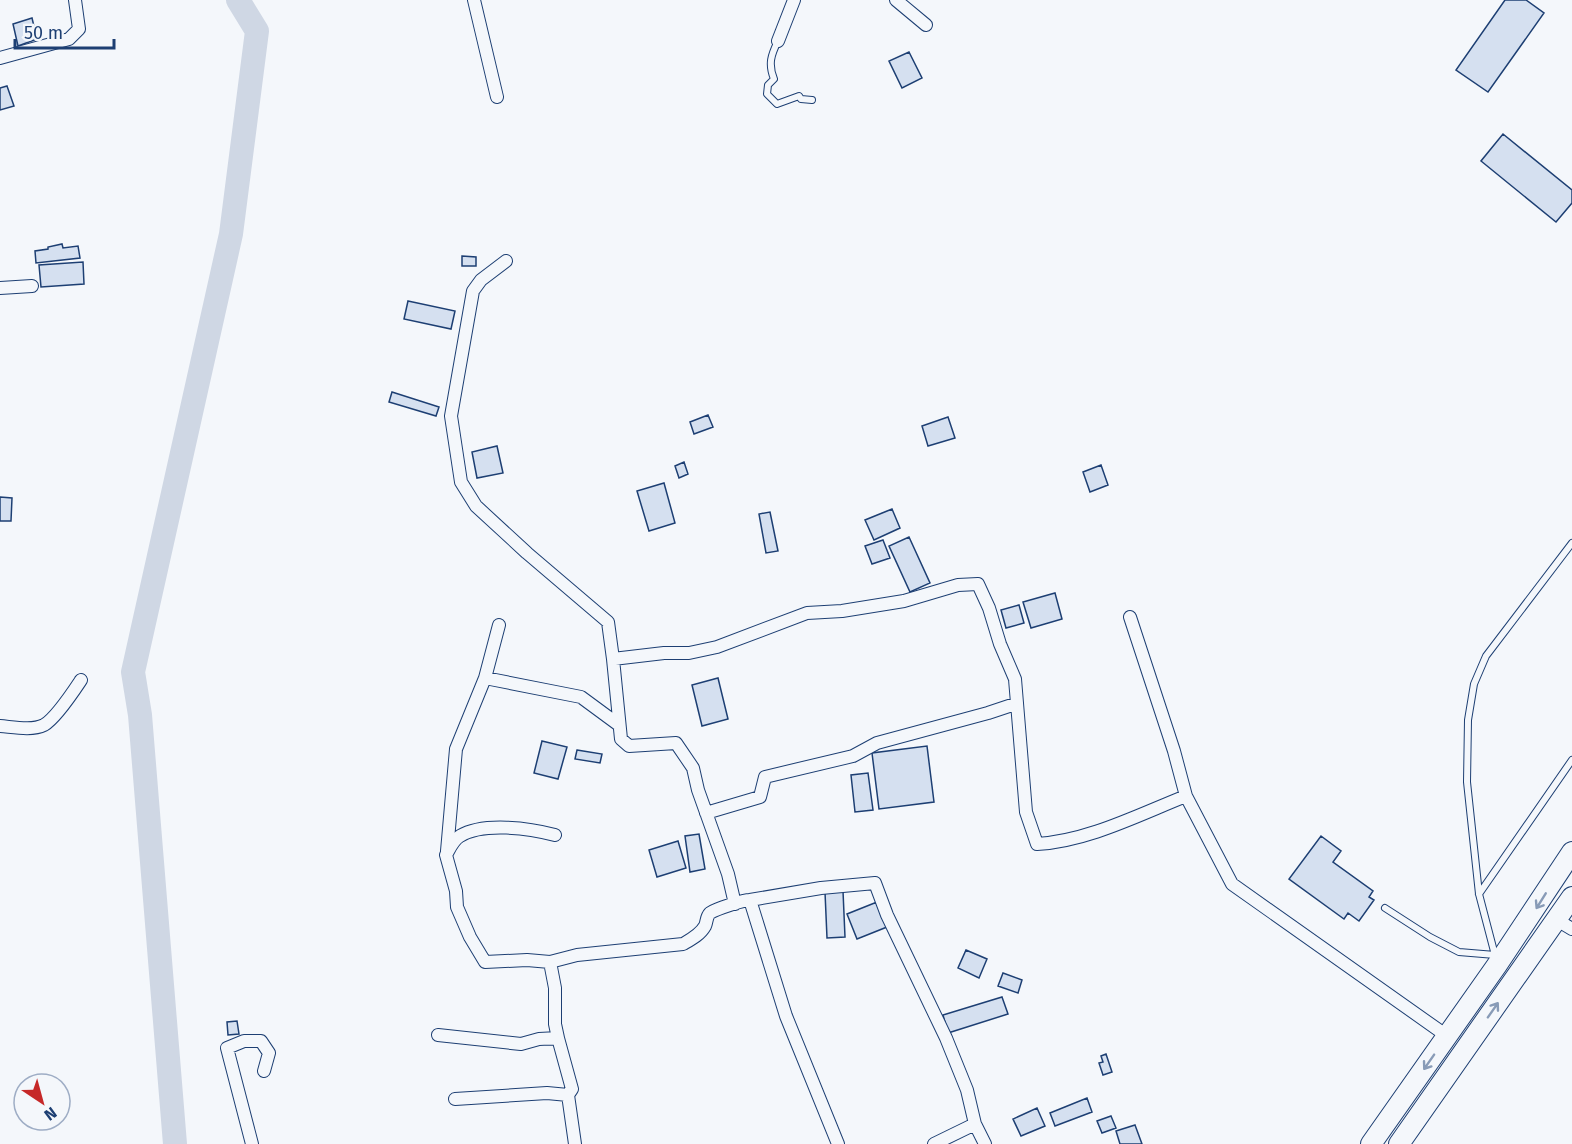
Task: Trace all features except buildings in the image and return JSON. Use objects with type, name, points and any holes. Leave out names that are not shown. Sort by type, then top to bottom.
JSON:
[{"type":"main road","points":[[1371,1144],[1572,852]]},
{"type":"main road","points":[[1399,1144],[1564,924],[1572,897]]},
{"type":"street","points":[[0,58],[69,39],[79,29],[75,0]]},
{"type":"street","points":[[474,0],[497,97]]},
{"type":"street","points":[[778,41],[794,0]]},
{"type":"street","points":[[896,0],[926,25]]},
{"type":"street","points":[[506,261],[481,280],[473,291],[451,416],[461,482],[476,506],[526,553],[608,622],[621,739],[629,746],[676,742],[693,768],[698,790],[728,874],[735,904]]},
{"type":"street","points":[[0,288],[32,286]]},
{"type":"street","points":[[613,659],[717,647],[807,613],[842,611],[904,601],[958,585],[978,584],[1015,679],[1015,704],[1026,812],[1036,844],[1068,840],[1118,824],[1186,796]]},
{"type":"street","points":[[1130,617],[1174,751],[1186,796],[1232,884],[1447,1036]]},
{"type":"street","points":[[499,625],[485,678],[456,749],[446,855],[456,891],[457,907],[470,937],[485,962],[527,960],[550,962],[577,955],[683,944],[700,932],[711,912],[735,904],[821,888],[875,883],[887,915],[946,1038],[967,1090],[975,1124],[985,1144]]},
{"type":"street","points":[[485,678],[581,697],[619,725]]},
{"type":"street","points":[[0,726],[20,728],[43,725],[65,704],[81,680]]},
{"type":"street","points":[[706,813],[760,796],[765,777],[853,756],[877,743],[1015,704]]},
{"type":"street","points":[[446,855],[458,837],[471,831],[491,828],[524,828],[555,835]]},
{"type":"street","points":[[750,900],[786,1016],[838,1144]]},
{"type":"street","points":[[550,962],[555,988],[555,1024],[572,1089],[568,1095],[575,1144]]},
{"type":"street","points":[[438,1035],[521,1044],[539,1039],[558,1038]]},
{"type":"street","points":[[252,1144],[227,1048],[243,1041],[261,1041],[269,1053],[264,1071]]},
{"type":"street","points":[[455,1099],[547,1093],[568,1095]]},
{"type":"street","points":[[934,1144],[975,1124]]},
{"type":"lane","points":[[778,41],[770,57],[774,79],[768,85],[767,94],[777,104],[799,96],[801,99],[812,100]]},
{"type":"lane","points":[[1385,908],[1430,937],[1459,951],[1496,960],[1479,894],[1467,782],[1468,720],[1474,684],[1486,656],[1572,543]]},
{"type":"lane","points":[[1479,894],[1572,760]]},
{"type":"waterway","points":[[175,1144],[140,715],[133,672],[231,234],[257,31],[238,0]]}]
